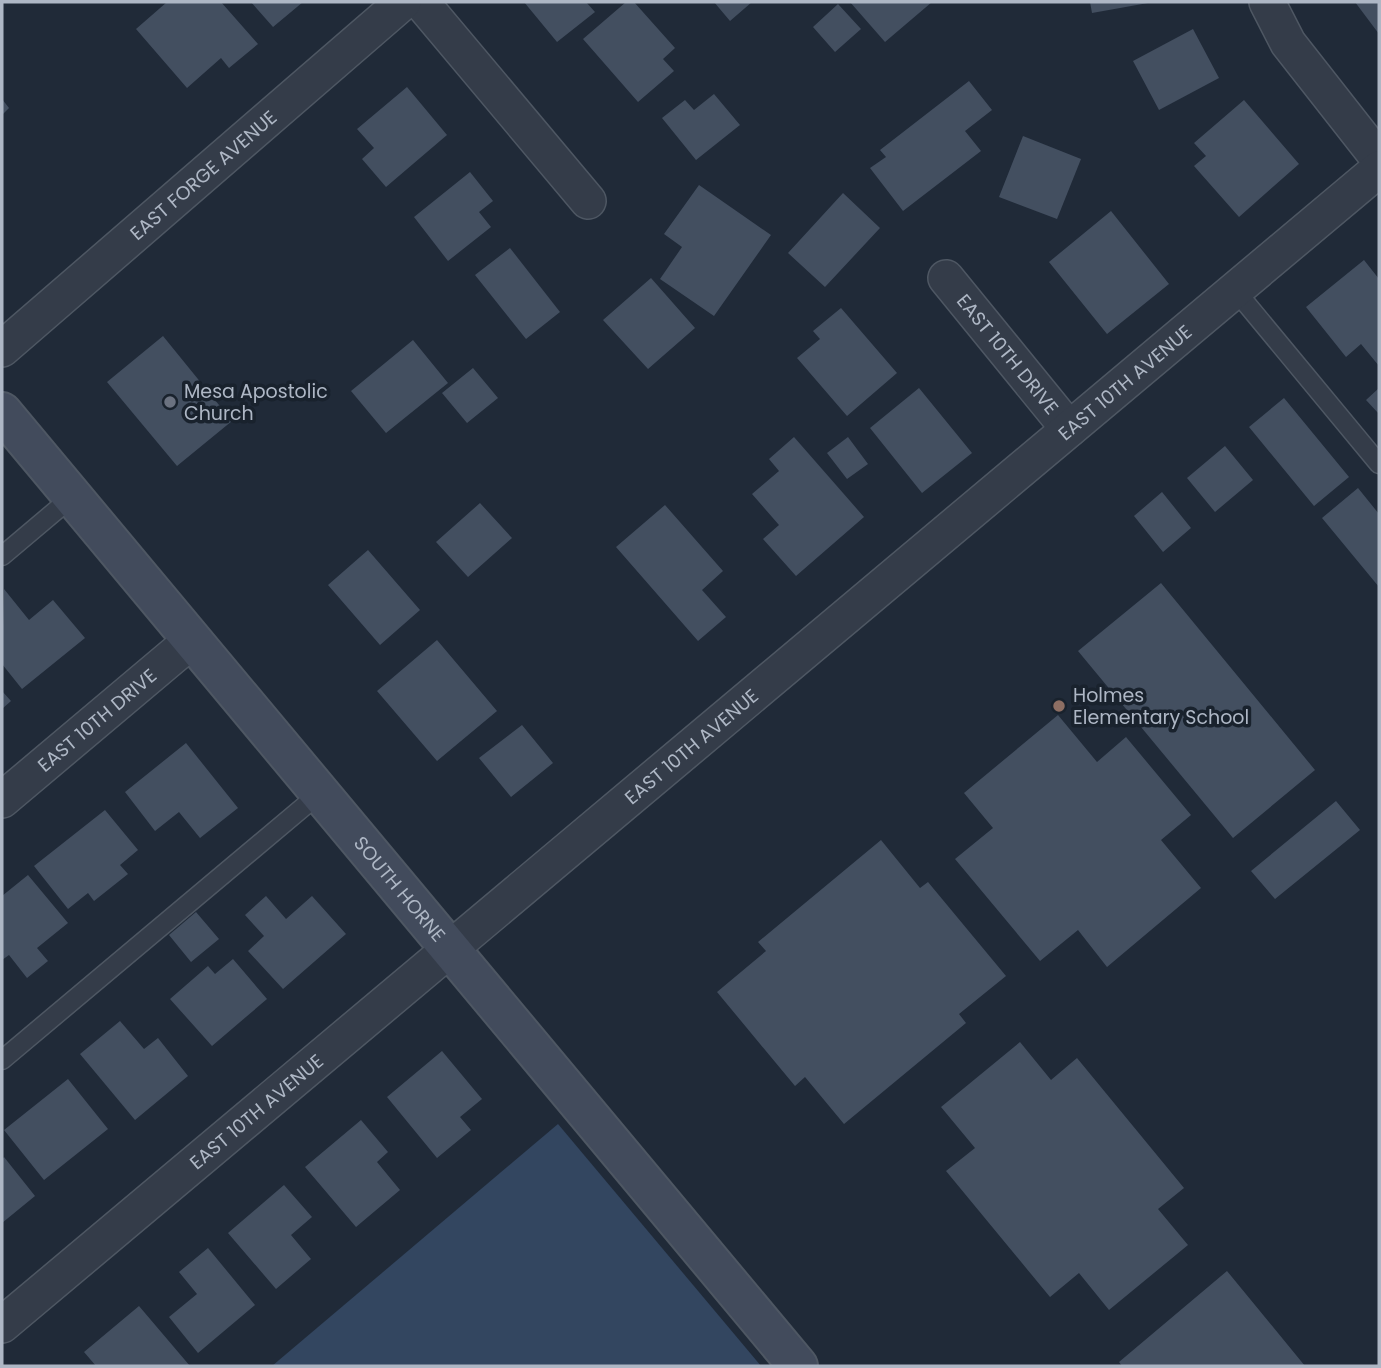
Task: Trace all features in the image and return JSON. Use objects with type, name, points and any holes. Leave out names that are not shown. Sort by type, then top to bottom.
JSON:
[{"type":"street","name":"EAST FORGE AVENUE","points":[[2,349],[404,2]]},
{"type":"street","points":[[421,2],[588,201]]},
{"type":"street","points":[[1267,2],[1288,43],[1379,159]]},
{"type":"street","name":"EAST 10TH AVENUE","points":[[2,1325],[1379,169]]},
{"type":"street","name":"EAST 10TH DRIVE","points":[[946,278],[1069,429]]},
{"type":"street","name":"SOUTH HORNE","points":[[2,412],[798,1366]]},
{"type":"street","name":"EAST 10TH DRIVE","points":[[2,800],[192,640]]},
{"type":"lane","points":[[1235,290],[1379,464]]},
{"type":"lane","points":[[2,556],[72,498]]},
{"type":"lane","points":[[2,1060],[320,793]]},
{"type":"water","points":[[558,1124],[761,1366],[272,1366]]},
{"type":"building","points":[[167,2],[221,2],[258,44],[229,68],[221,58],[187,88],[136,29]]},
{"type":"building","points":[[251,2],[303,2],[273,27]]},
{"type":"building","points":[[524,2],[586,2],[595,12],[557,42]]},
{"type":"building","points":[[626,2],[634,2],[675,48],[663,59],[674,71],[638,102],[583,39]]},
{"type":"building","points":[[714,2],[752,2],[730,21]]},
{"type":"building","points":[[850,2],[932,2],[885,42]]},
{"type":"building","points":[[1090,2],[1148,2],[1148,3],[1092,13]]},
{"type":"building","points":[[1355,2],[1379,2],[1379,34]]},
{"type":"building","points":[[838,4],[861,29],[835,52],[813,27]]},
{"type":"building","points":[[1193,29],[1219,78],[1159,110],[1133,61]]},
{"type":"building","points":[[969,81],[992,110],[965,131],[981,151],[903,211],[870,168],[886,157],[880,150]]},
{"type":"building","points":[[407,87],[447,135],[386,187],[362,159],[374,148],[357,129]]},
{"type":"building","points":[[714,94],[740,125],[696,160],[662,118],[685,100],[694,110]]},
{"type":"building","points":[[2,99],[9,108],[2,115]]},
{"type":"building","points":[[1244,100],[1299,164],[1239,217],[1194,166],[1206,156],[1194,143]]},
{"type":"building","points":[[1023,136],[1081,159],[1057,219],[999,197]]},
{"type":"building","points":[[470,172],[493,201],[479,212],[491,227],[448,261],[414,217]]},
{"type":"building","points":[[699,185],[771,235],[714,316],[660,279],[682,247],[664,234]]},
{"type":"building","points":[[843,193],[880,228],[825,287],[788,253]]},
{"type":"building","points":[[1111,211],[1169,284],[1107,334],[1049,262]]},
{"type":"building","points":[[510,248],[560,312],[526,339],[475,275]]},
{"type":"building","points":[[1364,260],[1379,279],[1379,366],[1361,344],[1346,357],[1306,307]]},
{"type":"building","points":[[651,278],[695,328],[648,369],[603,320]]},
{"type":"building","points":[[841,308],[897,373],[847,416],[797,358],[820,339],[813,331]]},
{"type":"building","name":"Mesa Apostolic Church","points":[[163,336],[232,421],[177,466],[107,382]]},
{"type":"building","points":[[413,340],[448,383],[386,433],[351,391]]},
{"type":"building","points":[[473,368],[498,398],[467,423],[442,393]]},
{"type":"building","points":[[919,388],[972,453],[922,493],[870,428]]},
{"type":"building","points":[[1379,388],[1379,414],[1366,400]]},
{"type":"building","points":[[1284,398],[1349,477],[1314,506],[1249,427]]},
{"type":"building","points":[[794,437],[864,517],[796,576],[763,539],[779,525],[752,494],[779,471],[769,459]]},
{"type":"building","points":[[848,437],[868,464],[847,479],[827,453]]},
{"type":"building","points":[[1225,446],[1253,480],[1215,512],[1187,478]]},
{"type":"building","points":[[1358,488],[1379,514],[1379,587],[1322,518]]},
{"type":"building","points":[[1162,492],[1191,528],[1163,552],[1134,516]]},
{"type":"building","points":[[480,503],[512,538],[468,577],[436,542]]},
{"type":"building","points":[[665,505],[723,571],[702,590],[726,617],[698,641],[616,547]]},
{"type":"building","points":[[368,550],[420,610],[380,645],[328,585]]},
{"type":"building","points":[[1161,583],[1315,770],[1233,838],[1078,651]]},
{"type":"building","points":[[4,589],[29,620],[53,600],[85,638],[22,689],[2,664]]},
{"type":"building","points":[[437,640],[497,711],[437,761],[377,691]]},
{"type":"building","points":[[2,691],[11,701],[2,709]]},
{"type":"building","points":[[1058,715],[1097,762],[1126,737],[1191,815],[1161,840],[1201,888],[1107,967],[1078,930],[1040,961],[955,859],[993,828],[964,793]]},
{"type":"building","points":[[522,725],[553,763],[511,797],[479,758]]},
{"type":"building","points":[[186,743],[238,808],[200,838],[179,812],[155,831],[125,792]]},
{"type":"building","points":[[1336,801],[1360,830],[1275,899],[1251,871]]},
{"type":"building","points":[[105,810],[138,850],[120,865],[128,874],[94,901],[88,893],[68,909],[34,866]]},
{"type":"building","points":[[881,840],[920,888],[928,882],[1006,976],[959,1014],[966,1023],[844,1124],[805,1077],[795,1086],[717,992],[766,951],[758,942]]},
{"type":"building","points":[[28,875],[68,923],[37,948],[48,961],[27,978],[9,955],[2,960],[2,896]]},
{"type":"building","points":[[266,896],[286,919],[312,896],[346,934],[283,989],[248,951],[264,936],[245,915]]},
{"type":"building","points":[[196,912],[219,939],[191,962],[169,935]]},
{"type":"building","points":[[233,959],[267,999],[212,1046],[170,999],[208,966],[215,974]]},
{"type":"building","points":[[120,1021],[144,1049],[158,1038],[188,1076],[135,1120],[80,1054]]},
{"type":"building","points":[[1020,1042],[1051,1080],[1077,1058],[1184,1188],[1158,1209],[1188,1245],[1109,1310],[1079,1273],[1050,1297],[946,1171],[975,1148],[941,1107]]},
{"type":"building","points":[[442,1051],[482,1099],[460,1117],[471,1130],[437,1158],[387,1097]]},
{"type":"building","points":[[68,1079],[108,1129],[44,1180],[4,1130]]},
{"type":"building","points":[[361,1120],[388,1152],[377,1162],[400,1190],[356,1227],[305,1167]]},
{"type":"building","points":[[4,1157],[35,1196],[2,1223],[2,1160]]},
{"type":"building","points":[[284,1185],[312,1217],[291,1235],[311,1259],[276,1289],[228,1233]]},
{"type":"building","points":[[208,1248],[255,1305],[198,1353],[169,1317],[197,1294],[179,1272]]},
{"type":"building","points":[[1227,1271],[1305,1366],[1122,1366],[1119,1362]]},
{"type":"building","points":[[139,1306],[190,1366],[96,1366],[84,1352]]},
{"type":"place","name":"Mesa Apostolic Church","points":[[170,402]]},
{"type":"place","name":"Holmes Elementary School","points":[[1059,706]]}]
